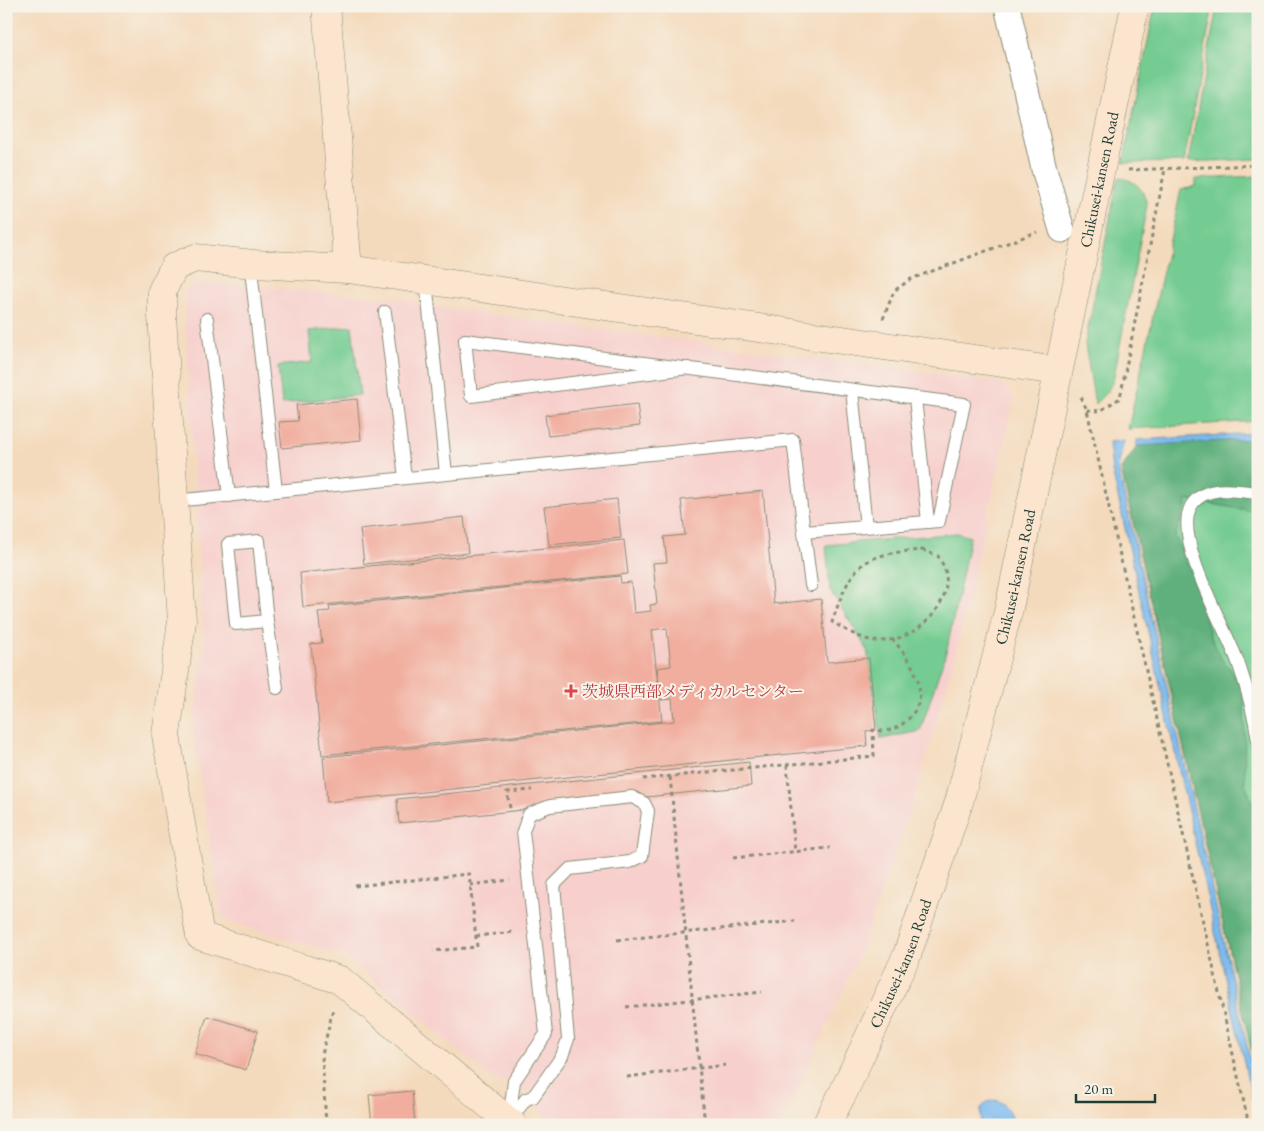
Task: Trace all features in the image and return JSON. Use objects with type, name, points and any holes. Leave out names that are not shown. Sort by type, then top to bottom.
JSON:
[{"type":"street","points":[[326,6],[348,269]]},
{"type":"street","points":[[1007,6],[1044,169],[1061,227]]},
{"type":"street","name":"Chikusei-kansen Road","points":[[826,1125],[906,955],[959,802],[1009,608],[1135,6]]},
{"type":"street","points":[[511,1123],[340,980],[200,936],[166,735],[182,621],[162,291],[174,267],[195,258],[254,264],[348,269],[1058,370]]},
{"type":"lane","points":[[254,264],[252,279],[276,491]]},
{"type":"lane","points":[[426,281],[446,474]]},
{"type":"lane","points":[[385,312],[405,478]]},
{"type":"lane","points":[[208,319],[229,496]]},
{"type":"lane","points":[[688,368],[471,396],[465,340],[533,348],[688,368],[852,390],[964,404],[939,521],[804,532]]},
{"type":"lane","points":[[852,390],[866,527]]},
{"type":"lane","points":[[916,398],[928,522]]},
{"type":"lane","points":[[174,501],[793,440],[811,584]]},
{"type":"lane","points":[[1258,492],[1221,490],[1207,493],[1193,502],[1187,516],[1186,530],[1194,561],[1238,661],[1254,715],[1258,740]]},
{"type":"lane","points":[[267,621],[236,624],[228,544],[259,541],[267,621],[277,688]]},
{"type":"lane","points":[[632,797],[644,803],[648,812],[642,856],[630,862],[570,869],[554,885],[568,1039],[562,1056],[533,1097],[526,1099],[511,1123],[514,1081],[546,1034],[523,831],[529,814],[550,806],[632,797]]},
{"type":"path","points":[[1100,172],[1258,165]]},
{"type":"path","points":[[1087,410],[1100,411],[1120,398],[1165,169]]},
{"type":"path","points":[[882,322],[894,291],[911,279],[1061,227]]},
{"type":"path","points":[[1079,391],[1087,410],[1249,1125]]},
{"type":"path","points":[[922,550],[938,556],[946,573],[944,595],[935,613],[918,629],[901,638],[892,639],[882,641],[863,639],[832,622],[844,588],[866,560],[893,552],[922,550]]},
{"type":"path","points":[[642,780],[874,756],[873,730],[898,728],[915,714],[920,693],[917,675],[908,656],[892,639]]},
{"type":"path","points":[[787,766],[795,852]]},
{"type":"path","points":[[670,777],[700,1068],[704,1115],[701,1125]]},
{"type":"path","points":[[507,792],[536,790]]},
{"type":"path","points":[[733,858],[830,848]]},
{"type":"path","points":[[355,886],[469,874],[477,947],[433,952]]},
{"type":"path","points":[[618,940],[794,921]]},
{"type":"path","points":[[476,936],[522,932]]},
{"type":"path","points":[[326,1125],[322,1055],[340,980]]},
{"type":"path","points":[[626,1007],[762,992]]},
{"type":"path","points":[[627,1077],[726,1065]]},
{"type":"shaded area","name":"茨城県西部メディカルセンター","points":[[196,282],[410,300],[443,308],[1000,383],[1014,398],[956,653],[911,808],[862,948],[798,1089],[779,1125],[549,1125],[533,1097],[514,1081],[497,1082],[345,956],[229,922],[221,915],[193,729],[204,647],[185,317],[186,290]]},
{"type":"green space","points":[[1155,6],[1213,6],[1184,162],[1123,163]]},
{"type":"green space","points":[[1217,6],[1258,6],[1258,159],[1188,162]]},
{"type":"green space","points":[[1258,176],[1258,421],[1128,429],[1181,190],[1196,186],[1196,179]]},
{"type":"green space","points":[[1118,178],[1129,180],[1138,186],[1144,194],[1147,205],[1113,381],[1107,392],[1095,404],[1085,344]]},
{"type":"green space","points":[[352,326],[360,395],[282,404],[278,366],[312,362],[309,331]]},
{"type":"green space","points":[[1258,439],[1258,1080],[1121,469]]},
{"type":"green space","points":[[1258,439],[1258,512],[1188,500],[1175,536],[1193,577],[1210,635],[1221,658],[1234,674],[1244,692],[1245,784],[1252,802],[1258,809],[1258,1080],[1121,469],[1138,445]]},
{"type":"green space","points":[[957,533],[970,537],[947,649],[920,731],[881,739],[867,649],[830,590],[826,545]]},
{"type":"water","points":[[1258,433],[1258,439],[1137,446],[1137,440]]},
{"type":"water","points":[[1124,440],[1118,468],[1258,1095],[1258,1125],[1112,470],[1109,442]]},
{"type":"water","points":[[995,1100],[1002,1103],[1007,1109],[1013,1125],[980,1125],[981,1108],[987,1102]]},
{"type":"building","points":[[357,399],[361,440],[282,448],[279,422],[298,421],[296,405]]},
{"type":"building","points":[[637,404],[640,426],[548,436],[545,415]]},
{"type":"building","points":[[763,491],[774,604],[821,599],[827,662],[869,658],[876,730],[866,731],[867,746],[327,802],[323,757],[674,721],[672,699],[661,700],[657,668],[671,666],[667,628],[652,630],[662,721],[322,755],[311,644],[322,643],[318,612],[330,611],[329,606],[620,576],[621,583],[631,582],[634,613],[651,611],[650,605],[657,604],[653,563],[667,562],[664,537],[685,535],[681,500]]},
{"type":"building","points":[[617,499],[621,538],[549,545],[544,507]]},
{"type":"building","points":[[464,517],[468,553],[364,564],[360,529]]},
{"type":"building","points":[[624,540],[628,574],[303,607],[300,573]]},
{"type":"building","points":[[749,762],[751,786],[399,823],[397,799]]},
{"type":"building","points":[[207,1016],[258,1031],[246,1070],[195,1054]]},
{"type":"building","points":[[412,1091],[415,1125],[372,1125],[369,1095]]},
{"type":"place","name":"茨城県西部メディカルセンター","points":[[571,691]]}]
